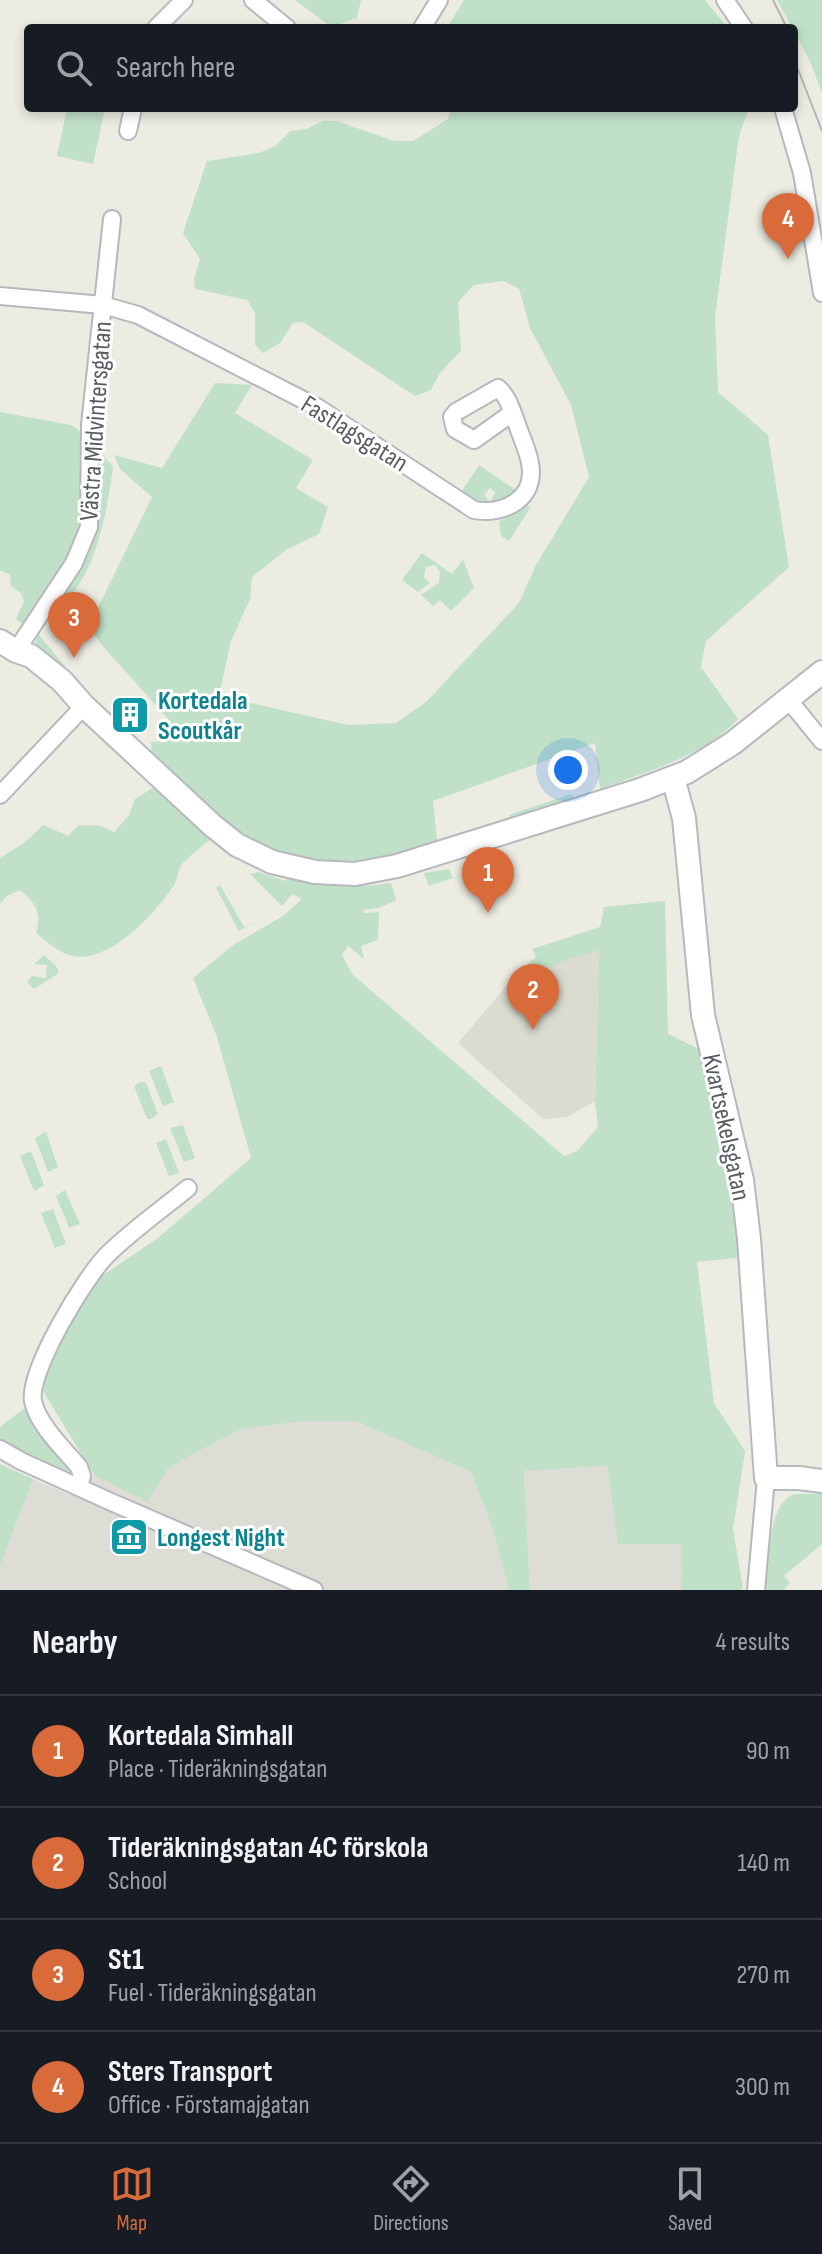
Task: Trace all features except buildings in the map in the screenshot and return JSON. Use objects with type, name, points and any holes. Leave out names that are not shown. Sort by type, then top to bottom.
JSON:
[{"type":"street","points":[[160,24],[184,0]]},
{"type":"street","points":[[253,0],[282,24]]},
{"type":"street","points":[[424,24],[439,0]]},
{"type":"street","points":[[725,0],[741,24]]},
{"type":"street","points":[[128,131],[132,112]]},
{"type":"street","points":[[784,112],[802,173],[822,293]]},
{"type":"street","name":"Västra Midvintersgatan","points":[[8,646],[74,563],[89,527],[90,425],[112,219]]},
{"type":"street","points":[[0,296],[103,305]]},
{"type":"street","name":"Fastlagsgatan","points":[[103,305],[138,315],[317,407],[466,508],[491,512],[505,509],[520,499],[530,484],[529,459],[512,413]]},
{"type":"street","points":[[8,646],[31,656],[62,681],[84,706],[229,839],[272,862],[315,872],[355,874],[397,866],[673,778],[715,756],[822,672]]},
{"type":"street","points":[[787,698],[822,741]]},
{"type":"street","points":[[0,795],[84,706]]},
{"type":"street","name":"Kvartsekelsgatan","points":[[673,778],[684,818],[703,1015],[742,1180],[766,1478]]},
{"type":"street","points":[[79,1486],[82,1476],[79,1467],[42,1420],[33,1401],[34,1383],[41,1362],[67,1311],[105,1256],[188,1188]]},
{"type":"street","points":[[0,1449],[109,1501],[314,1590]]},
{"type":"street","points":[[756,1590],[766,1478],[822,1481]]},
{"type":"shaded area","points":[[599,949],[595,1101],[567,1117],[543,1119],[458,1043],[514,977]]},
{"type":"shaded area","points":[[306,1421],[355,1421],[471,1472],[492,1527],[509,1590],[0,1590],[0,1566],[33,1479],[70,1495],[80,1494],[94,1475],[147,1501],[167,1470],[242,1429]]},
{"type":"shaded area","points":[[607,1466],[618,1543],[682,1544],[681,1590],[530,1590],[524,1471]]},
{"type":"green space","points":[[295,0],[361,0],[357,18],[340,24],[327,24]]},
{"type":"green space","points":[[464,0],[705,0],[725,24],[449,24]]},
{"type":"green space","points":[[777,0],[822,0],[822,94],[798,39],[798,24],[790,24]]},
{"type":"green space","points":[[66,112],[104,112],[93,164],[57,156]]},
{"type":"green space","points":[[450,112],[748,112],[739,136],[715,317],[718,392],[768,435],[789,567],[706,641],[701,667],[738,719],[691,753],[600,789],[595,743],[433,801],[437,840],[368,864],[366,886],[391,883],[396,900],[379,908],[363,910],[364,913],[379,912],[378,940],[361,946],[364,959],[348,946],[342,955],[353,975],[564,1156],[577,1151],[598,1127],[595,1101],[599,950],[514,977],[536,957],[532,949],[600,927],[604,907],[665,901],[668,1034],[699,1049],[744,1257],[697,1262],[714,1403],[745,1451],[733,1529],[743,1589],[739,1590],[681,1590],[682,1544],[618,1544],[607,1466],[524,1471],[530,1590],[509,1590],[492,1527],[471,1472],[355,1421],[306,1421],[242,1429],[167,1470],[147,1502],[94,1475],[43,1391],[47,1369],[62,1329],[96,1280],[158,1238],[251,1158],[217,1037],[193,978],[233,945],[283,916],[302,899],[292,894],[282,906],[250,874],[258,872],[286,881],[293,860],[248,841],[225,826],[183,863],[174,885],[156,909],[131,934],[102,952],[73,956],[49,943],[36,933],[36,909],[20,890],[7,896],[0,904],[0,858],[24,843],[43,825],[68,836],[79,825],[101,826],[114,832],[129,815],[135,799],[170,777],[152,757],[151,742],[162,741],[171,722],[100,643],[89,626],[152,497],[120,469],[114,455],[162,468],[215,383],[252,385],[235,413],[313,460],[296,488],[328,507],[319,534],[286,550],[252,577],[250,599],[231,641],[219,696],[348,725],[396,723],[426,702],[519,603],[536,565],[589,477],[571,405],[530,328],[519,289],[503,281],[474,285],[458,302],[461,351],[440,373],[431,390],[415,396],[303,322],[293,323],[280,343],[263,353],[255,345],[255,313],[247,300],[195,289],[194,279],[200,259],[183,233],[207,161],[259,153],[275,146],[290,131],[306,129],[323,121],[337,121],[394,141],[413,141],[448,119]]},
{"type":"green space","points":[[0,412],[71,425],[81,432],[80,514],[76,540],[65,563],[24,625],[16,619],[24,601],[21,593],[11,586],[10,575],[0,570]]},
{"type":"green space","points":[[98,449],[113,467],[104,520],[84,575],[64,601],[62,598],[83,562],[96,528],[101,492]]},
{"type":"green space","points":[[479,465],[517,491],[508,499],[490,504],[495,492],[490,488],[484,495],[488,499],[485,504],[460,494]]},
{"type":"green space","points":[[524,504],[530,508],[509,541],[501,536],[499,522]]},
{"type":"green space","points":[[422,553],[452,574],[463,560],[474,588],[451,611],[440,600],[433,606],[421,595],[439,583],[440,572],[435,565],[426,567],[424,577],[430,583],[418,592],[402,580]]},
{"type":"green space","points":[[38,634],[65,666],[64,673],[37,649]]},
{"type":"green space","points":[[571,794],[575,799],[511,820],[509,815]]},
{"type":"green space","points":[[449,869],[453,878],[429,886],[424,873]]},
{"type":"green space","points":[[220,885],[244,927],[255,922],[239,931],[216,888]]},
{"type":"green space","points":[[44,955],[59,973],[34,989],[27,982],[32,976],[46,978],[47,965],[34,964]]},
{"type":"green space","points":[[161,1066],[174,1102],[163,1106],[149,1071]]},
{"type":"green space","points":[[146,1083],[158,1114],[151,1119],[147,1119],[134,1086]]},
{"type":"green space","points":[[183,1125],[195,1158],[184,1162],[170,1128]]},
{"type":"green space","points":[[46,1132],[58,1167],[48,1172],[35,1138]]},
{"type":"green space","points":[[166,1139],[179,1173],[169,1176],[156,1143]]},
{"type":"green space","points":[[29,1152],[44,1186],[34,1191],[20,1156]]},
{"type":"green space","points":[[65,1190],[80,1224],[69,1228],[56,1196]]},
{"type":"green space","points":[[53,1209],[66,1244],[55,1248],[41,1213]]},
{"type":"green space","points":[[27,1403],[72,1469],[71,1478],[0,1444],[0,1427]]},
{"type":"green space","points":[[0,1464],[33,1479],[0,1566]]},
{"type":"green space","points":[[794,1494],[822,1494],[822,1544],[784,1576],[790,1583],[784,1590],[766,1590],[774,1521],[785,1499]]},
{"type":"tram line","points":[[773,0],[785,24]]},
{"type":"tram line","points":[[798,69],[822,131]]},
{"type":"place","name":"Sters Transport","points":[[788,259]]},
{"type":"place","name":"St1","points":[[74,658]]},
{"type":"place","name":"Kortedala Scoutkår","points":[[130,715]]},
{"type":"place","name":"Kortedala Simhall","points":[[488,913]]},
{"type":"place","name":"Tideräkningsgatan 4C förskola","points":[[533,1030]]},
{"type":"place","name":"Longest Night","points":[[129,1537]]}]
